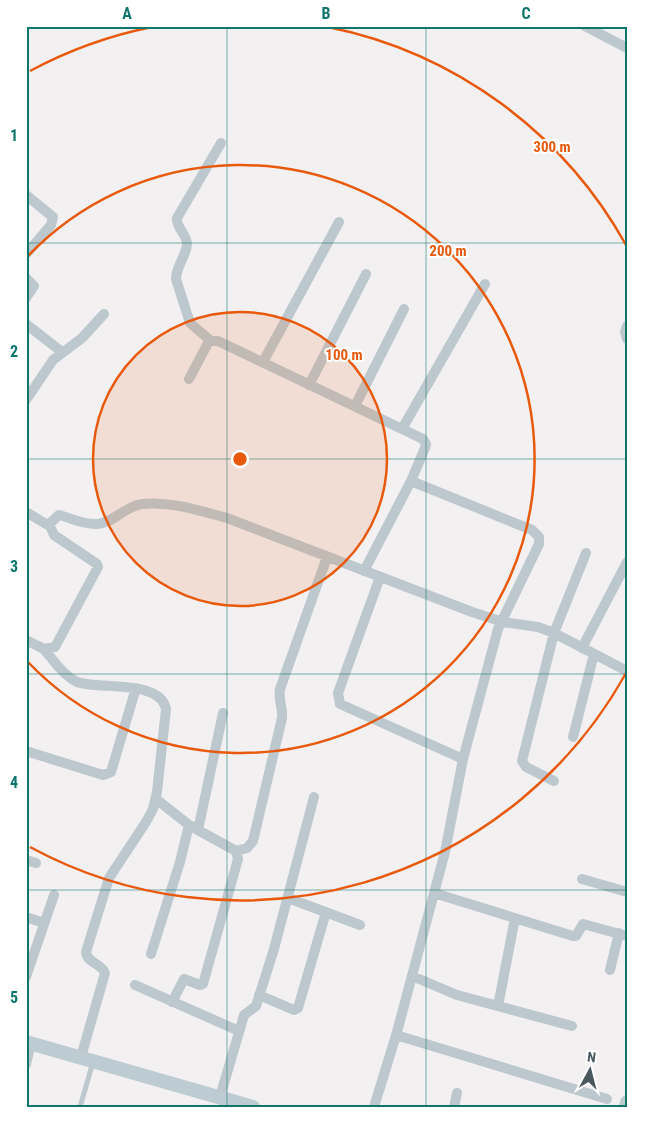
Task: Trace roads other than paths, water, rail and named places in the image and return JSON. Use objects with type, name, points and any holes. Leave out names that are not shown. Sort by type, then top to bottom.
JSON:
[{"type":"street","points":[[585,26],[627,48]]},
{"type":"street","points":[[221,143],[177,218],[176,223],[187,242],[176,273],[176,279],[190,323],[211,341],[218,341],[355,406],[423,439],[426,444],[411,481],[364,571]]},
{"type":"street","points":[[26,195],[53,217],[51,225],[26,254]]},
{"type":"street","points":[[263,362],[339,222]]},
{"type":"street","points":[[309,384],[366,274]]},
{"type":"street","points":[[26,278],[34,286],[26,298]]},
{"type":"street","points":[[402,429],[485,284]]},
{"type":"street","points":[[355,406],[404,309]]},
{"type":"street","points":[[26,400],[53,360],[82,338],[104,314]]},
{"type":"street","points":[[26,324],[62,352]]},
{"type":"street","points":[[627,326],[625,332],[627,339]]},
{"type":"street","points":[[189,379],[211,341]]},
{"type":"street","points":[[374,1107],[396,1035],[445,852],[463,758],[498,629],[539,544],[539,537],[536,532],[411,481]]},
{"type":"street","points":[[49,524],[59,515],[86,523],[107,522],[135,505],[184,507],[227,518],[472,612],[503,622],[538,627],[554,633],[627,671]]},
{"type":"street","points":[[26,512],[49,524]]},
{"type":"street","points":[[44,649],[48,650],[55,647],[98,567],[97,564],[54,535],[49,524]]},
{"type":"street","points":[[554,781],[526,767],[522,761],[554,633],[586,552]]},
{"type":"street","points":[[156,799],[194,828],[236,851],[247,848],[253,842],[282,718],[282,708],[279,700],[280,689],[327,557]]},
{"type":"street","points":[[582,648],[627,562]]},
{"type":"street","points":[[380,577],[338,693],[340,704],[463,758]]},
{"type":"street","points":[[26,640],[44,649],[68,676],[77,682],[91,685],[136,688],[160,698],[165,703],[166,709],[156,799],[153,809],[108,878],[86,952],[88,959],[102,968],[105,973],[87,1059]]},
{"type":"street","points":[[572,737],[594,654]]},
{"type":"street","points":[[26,751],[103,775],[108,774],[111,772],[136,688]]},
{"type":"street","points":[[151,954],[180,862],[194,828],[223,713]]},
{"type":"street","points":[[220,1097],[244,1015],[256,1006],[288,898],[314,797]]},
{"type":"street","points":[[172,1002],[184,979],[200,986],[204,984],[213,946],[236,870],[238,859],[236,851]]},
{"type":"street","points":[[582,879],[627,892]]},
{"type":"street","points":[[434,893],[572,936],[579,934],[583,924],[623,934],[610,970]]},
{"type":"street","points":[[26,977],[54,895]]},
{"type":"street","points":[[288,898],[360,925]]},
{"type":"street","points":[[259,995],[294,1010],[298,1008],[326,912]]},
{"type":"street","points":[[26,917],[44,923]]},
{"type":"street","points":[[498,1006],[515,918]]},
{"type":"street","points":[[412,976],[457,994],[572,1026]]},
{"type":"street","points":[[135,986],[239,1031]]},
{"type":"street","points":[[396,1035],[607,1099]]},
{"type":"street","points":[[26,1064],[29,1043],[248,1106]]},
{"type":"street","points":[[454,1107],[457,1093]]},
{"type":"street","points":[[626,1107],[627,1102]]},
{"type":"lane","points":[[80,1107],[87,1059]]}]
